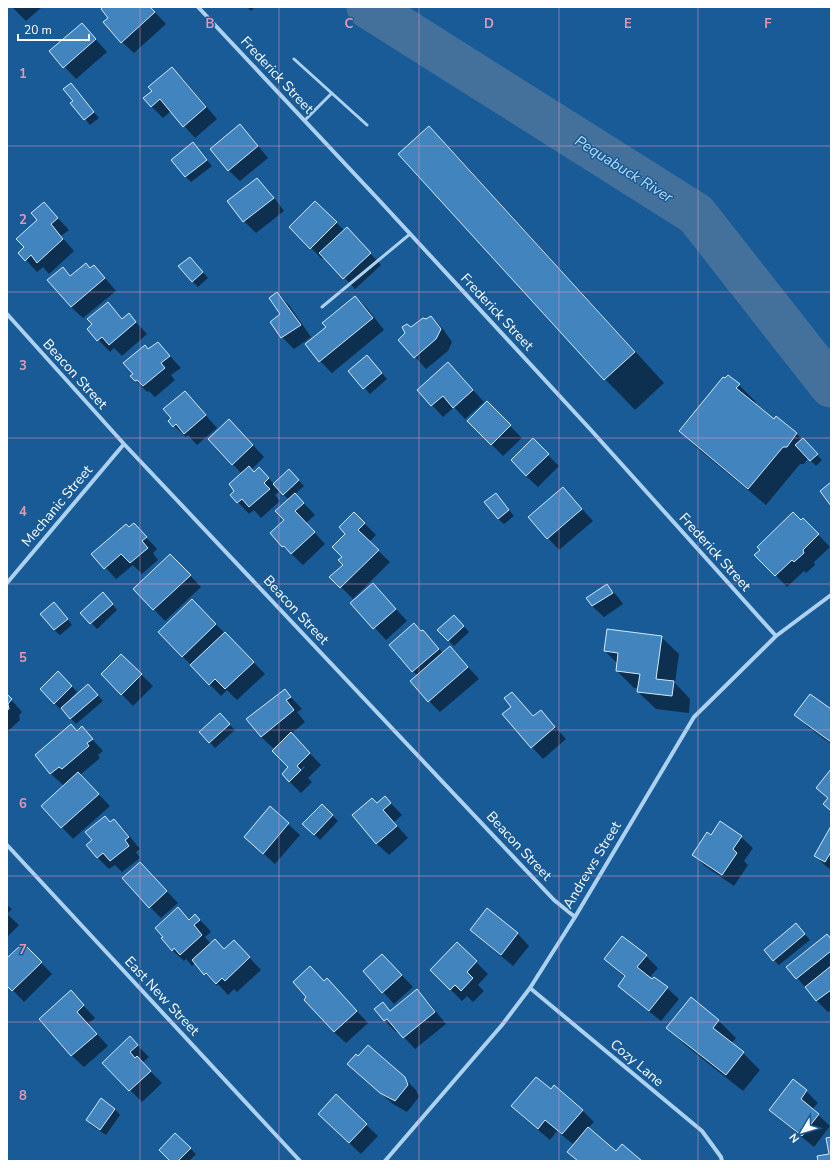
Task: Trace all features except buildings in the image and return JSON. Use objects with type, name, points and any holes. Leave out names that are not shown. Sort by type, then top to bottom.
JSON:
[{"type":"street","name":"Frederick Street","points":[[198,7],[590,429],[776,636]]},
{"type":"street","name":"Beacon Street","points":[[7,314],[124,444],[554,900],[575,917]]},
{"type":"street","name":"Mechanic Street","points":[[7,582],[124,444]]},
{"type":"street","name":"Andrews Street","points":[[385,1161],[502,1025],[530,988],[575,917],[694,717],[776,636],[831,595]]},
{"type":"street","name":"East New Street","points":[[7,845],[300,1161]]},
{"type":"street","name":"Cozy Lane","points":[[530,988],[702,1131],[721,1156],[722,1161]]},
{"type":"lane","points":[[294,59],[367,124]]},
{"type":"lane","points":[[304,120],[332,93]]},
{"type":"lane","points":[[322,307],[410,234]]},
{"type":"waterway","name":"Pequabuck River","points":[[368,7],[696,214],[831,386]]}]
